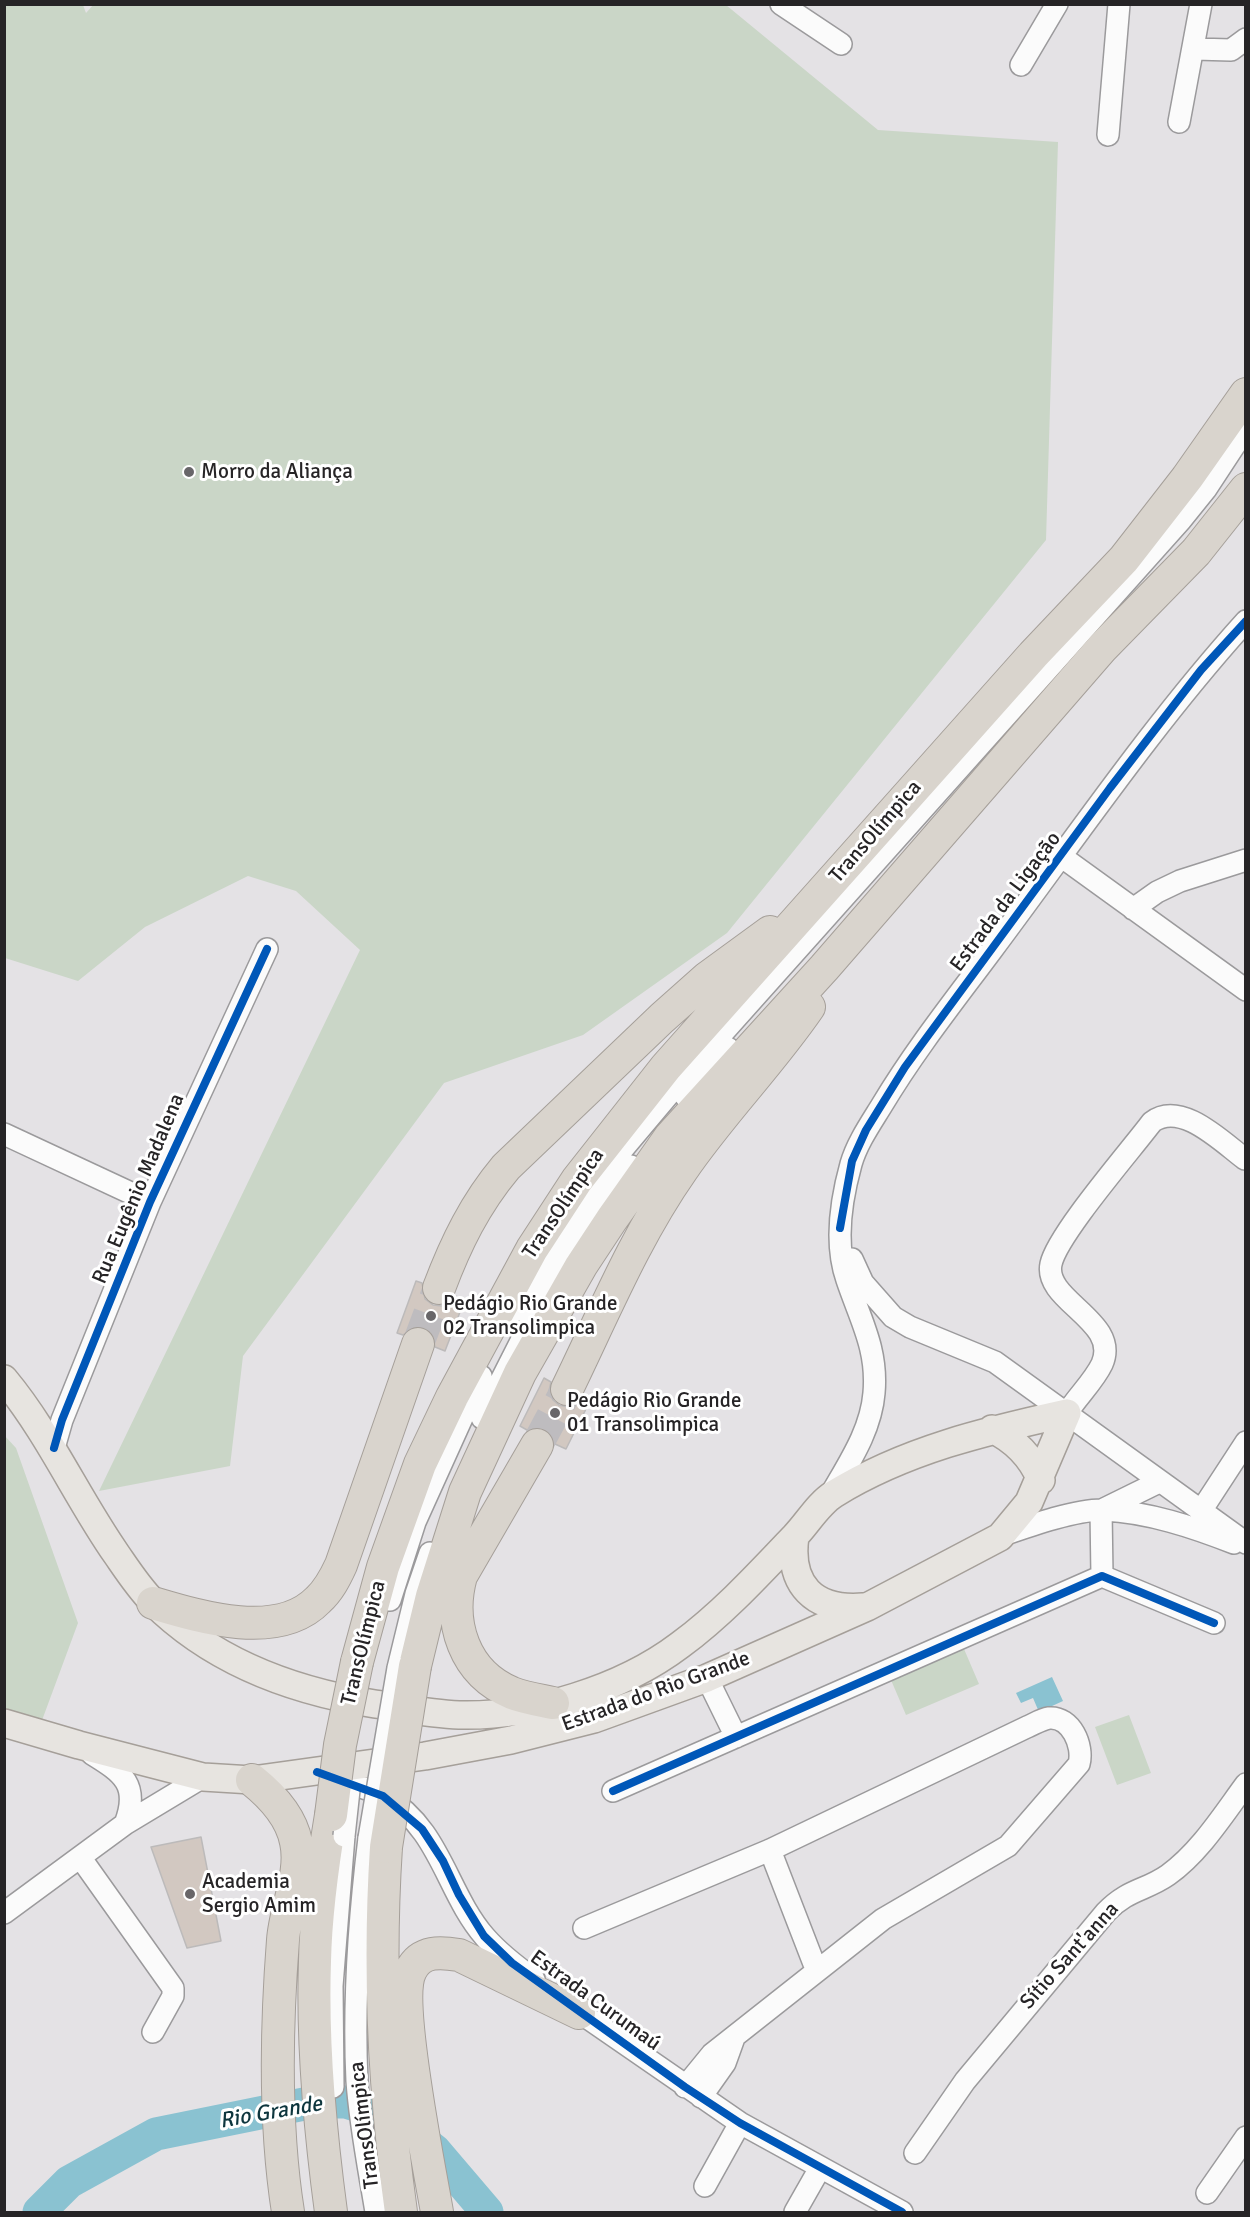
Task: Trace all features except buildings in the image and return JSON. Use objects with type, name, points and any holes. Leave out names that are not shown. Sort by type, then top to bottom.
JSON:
[{"type":"highway","name":"TransOlímpica","points":[[331,2212],[329,2139],[315,1961],[320,1882],[337,1825],[340,1745],[365,1662],[383,1567],[420,1464],[457,1388],[532,1249],[577,1180],[666,1067],[1033,655],[1124,559],[1187,478],[1245,393]]},
{"type":"highway","name":"TransOlímpica","points":[[401,2212],[379,2148],[372,2083],[381,1985],[377,1842],[407,1667],[465,1492],[520,1373],[581,1266],[670,1137],[824,968],[1102,648],[1196,552],[1245,489]]},
{"type":"highway","points":[[439,1288],[466,1222],[486,1191],[506,1167],[707,978],[763,936],[813,904]]},
{"type":"highway","points":[[567,1389],[631,1256],[681,1170],[723,1115],[785,1042],[816,996],[823,981],[824,968]]},
{"type":"highway","points":[[153,1603],[197,1616],[239,1623],[275,1620],[300,1613],[317,1602],[332,1585],[341,1565],[418,1344]]},
{"type":"highway","points":[[537,1445],[461,1576],[456,1595],[456,1622],[470,1660],[484,1675],[512,1693],[553,1703]]},
{"type":"highway","points":[[252,1780],[272,1796],[284,1814],[297,1848],[297,1864],[284,1928],[278,2038],[280,2134],[288,2212]]},
{"type":"highway","points":[[437,2212],[418,2099],[406,2004],[411,1970],[428,1954],[459,1955],[579,2013]]},
{"type":"main road","name":"Estrada do Rio Grande","points":[[4,1379],[50,1423],[54,1448],[98,1527],[153,1603],[198,1638],[260,1674],[301,1689],[405,1709],[461,1715],[553,1703],[602,1688],[679,1647],[715,1616],[795,1536],[830,1496],[916,1453],[992,1429],[1067,1413]]},
{"type":"main road","name":"Estrada do Rio Grande","points":[[4,1723],[79,1746],[203,1777],[252,1780],[425,1756],[511,1740],[594,1719],[707,1678],[867,1607],[1000,1537],[1029,1502],[1041,1480],[1067,1413]]},
{"type":"main road","points":[[992,1429],[1021,1449],[1036,1468],[1041,1480]]},
{"type":"main road","points":[[795,1536],[795,1572],[810,1593],[832,1606],[867,1607]]},
{"type":"street","points":[[781,4],[842,44]]},
{"type":"street","points":[[1021,64],[1057,4]]},
{"type":"street","points":[[1108,135],[1119,4]]},
{"type":"street","points":[[1179,122],[1202,4]]},
{"type":"street","points":[[1195,49],[1232,50],[1245,39]]},
{"type":"street","name":"TransOlímpica","points":[[365,1662],[415,1522],[441,1458],[519,1304],[581,1206],[622,1150],[686,1074],[1174,529],[1206,489],[1245,428]]},
{"type":"street","name":"TransOlímpica","points":[[407,1667],[416,1594],[454,1480],[504,1371],[549,1286],[595,1215],[649,1140],[1222,486],[1245,453]]},
{"type":"street","name":"Estrada da Ligação","points":[[830,1496],[861,1442],[874,1393],[870,1336],[846,1278],[841,1254],[840,1228],[852,1161],[866,1130],[905,1066],[1062,857],[1110,788],[1201,670],[1245,621]]},
{"type":"street","points":[[1062,857],[1245,990]]},
{"type":"street","points":[[1133,909],[1157,892],[1180,881],[1245,860]]},
{"type":"street","name":"Rua Eugênio Madalena","points":[[50,1423],[267,949]]},
{"type":"street","points":[[1067,1413],[1101,1365],[1105,1352],[1102,1336],[1057,1286],[1052,1275],[1050,1265],[1065,1236],[1152,1122],[1159,1117],[1170,1114],[1184,1118],[1245,1159]]},
{"type":"street","points":[[4,1134],[150,1202]]},
{"type":"street","points":[[840,1228],[863,1283],[893,1317],[910,1327],[995,1362],[1245,1543]]},
{"type":"street","points":[[1202,1511],[1245,1442]]},
{"type":"street","points":[[1102,1576],[1101,1510],[1159,1482]]},
{"type":"street","name":"Estrada do Rio Grande","points":[[1000,1537],[1035,1524],[1101,1510],[1157,1518],[1245,1548]]},
{"type":"street","points":[[613,1791],[1102,1576],[1214,1623]]},
{"type":"street","points":[[707,1678],[736,1737]]},
{"type":"street","points":[[584,1928],[770,1850],[1048,1718],[1065,1722],[1078,1741],[1079,1764],[1008,1846],[883,1919],[816,1969],[712,2054],[693,2092]]},
{"type":"street","points":[[79,1746],[118,1769],[127,1780],[130,1802],[125,1824]]},
{"type":"street","name":"Estrada Curumaú","points":[[317,1772],[383,1796],[422,1829],[438,1853],[459,1895],[484,1936],[512,1963],[579,2013],[740,2123],[902,2212]]},
{"type":"street","points":[[4,1912],[125,1824],[203,1777]]},
{"type":"street","name":"Sítio Sant'anna","points":[[915,2153],[972,2072],[1106,1912],[1117,1901],[1136,1889],[1167,1876],[1184,1862],[1245,1784]]},
{"type":"street","points":[[770,1850],[816,1969]]},
{"type":"street","points":[[80,1857],[173,1988],[173,1996],[153,2032]]},
{"type":"street","points":[[705,2186],[740,2123]]},
{"type":"street","points":[[1208,2193],[1245,2137]]},
{"type":"street","name":"TransOlímpica","points":[[329,2139],[344,2212]]},
{"type":"street","name":"TransOlímpica","points":[[376,2212],[379,2148]]},
{"type":"street","points":[[795,2212],[820,2168]]},
{"type":"green space","points":[[94,4],[726,5],[878,130],[1058,142],[1046,540],[727,933],[583,1035],[444,1083],[243,1356],[230,1466],[99,1491],[360,950],[296,891],[248,876],[145,927],[78,981],[5,958],[5,5],[83,5],[86,13]]},
{"type":"green space","points":[[4,1435],[16,1448],[78,1623],[41,1723],[5,1711]]},
{"type":"green space","points":[[961,1642],[979,1684],[906,1715],[888,1673]]},
{"type":"green space","points":[[1129,1715],[1151,1773],[1117,1785],[1095,1727]]},
{"type":"water","points":[[1052,1677],[1063,1701],[1039,1712],[1033,1698],[1021,1703],[1016,1693]]},
{"type":"waterway","name":"Rio Grande","points":[[39,2212],[69,2182],[156,2134],[314,2102],[346,2102],[381,2113],[410,2131],[435,2151],[487,2212]]},
{"type":"tunnel","points":[[418,1344],[439,1288]]},
{"type":"tunnel","points":[[537,1445],[567,1389]]},
{"type":"cycle path","points":[[840,1228],[852,1161],[866,1130],[905,1067],[1110,788],[1201,670],[1246,621]]},
{"type":"cycle path","points":[[54,1448],[62,1420],[150,1202],[267,949]]},
{"type":"cycle path","points":[[613,1791],[1102,1576],[1214,1623]]},
{"type":"cycle path","points":[[317,1772],[383,1796],[422,1829],[443,1861],[459,1895],[484,1936],[512,1963],[685,2087],[740,2123],[902,2212]]},
{"type":"place","name":"Morro da Aliança","points":[[189,472]]},
{"type":"place","name":"Pedágio Rio Grande 02 Transolimpica","points":[[431,1316]]},
{"type":"place","name":"Pedágio Rio Grande 01 Transolimpica","points":[[555,1413]]},
{"type":"place","name":"Academia Sergio Amim","points":[[190,1894]]}]
